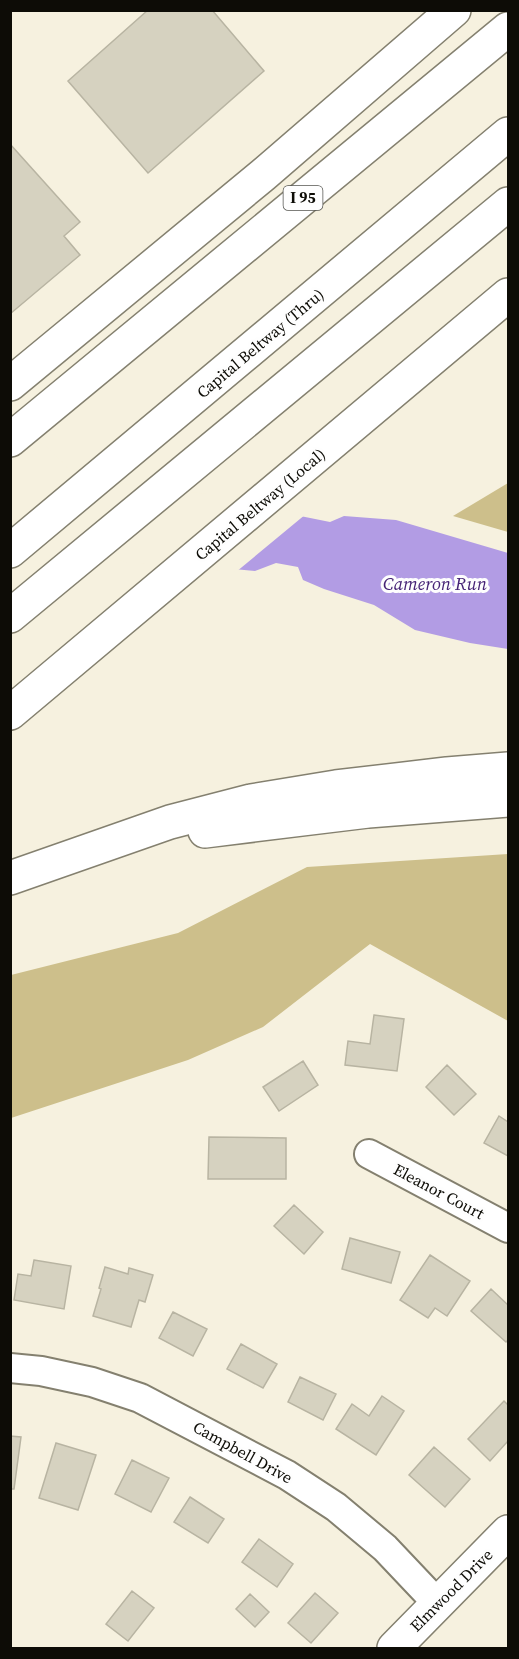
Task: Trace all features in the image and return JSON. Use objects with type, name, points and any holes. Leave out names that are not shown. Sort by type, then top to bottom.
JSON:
[{"type":"main road","points":[[10,384],[263,175],[454,10]]},
{"type":"main road","name":"I 95","points":[[10,440],[508,29]]},
{"type":"main road","name":"Capital Beltway (Thru)","points":[[10,551],[508,134]]},
{"type":"main road","points":[[10,616],[508,204]]},
{"type":"main road","name":"Capital Beltway (Local)","points":[[10,713],[508,295]]},
{"type":"main road","points":[[458,335],[508,317]]},
{"type":"main road","points":[[10,878],[170,822],[251,801],[336,787],[508,769]]},
{"type":"main road","points":[[74,856],[209,830],[368,811],[508,800]]},
{"type":"main road","name":"Elmwood Drive","points":[[394,1648],[508,1532]]},
{"type":"street","name":"Eleanor Court","points":[[369,1154],[508,1228]]},
{"type":"street","name":"Campbell Drive","points":[[10,1368],[41,1371],[92,1382],[140,1398],[287,1474],[336,1507],[385,1548],[438,1604]]},
{"type":"shaded area","points":[[508,483],[508,532],[453,516]]},
{"type":"shaded area","points":[[508,854],[508,1021],[370,944],[263,1027],[188,1060],[11,1118],[11,975],[178,933],[307,867]]},
{"type":"water","name":"Cameron Run","points":[[10,418],[73,481],[206,497],[330,522],[344,516],[396,520],[508,553],[508,649],[415,630],[374,605],[303,580],[298,567],[276,563],[255,571],[126,559]]},
{"type":"pier","points":[[10,415],[61,460],[75,478],[207,494],[306,514],[236,572],[125,562],[72,547],[30,532],[10,520]]},
{"type":"building","points":[[148,10],[212,10],[264,71],[148,173],[68,81]]},
{"type":"building","points":[[10,144],[80,222],[64,236],[80,255],[10,314]]},
{"type":"building","points":[[374,1015],[404,1019],[397,1071],[345,1065],[348,1041],[370,1044]]},
{"type":"building","points":[[303,1061],[318,1085],[279,1111],[263,1087]]},
{"type":"building","points":[[447,1065],[476,1094],[454,1115],[426,1087]]},
{"type":"building","points":[[499,1116],[508,1122],[508,1156],[484,1143]]},
{"type":"building","points":[[209,1137],[286,1138],[286,1179],[208,1179]]},
{"type":"building","points":[[294,1205],[323,1232],[304,1254],[274,1226]]},
{"type":"building","points":[[350,1238],[400,1252],[391,1283],[342,1269]]},
{"type":"building","points":[[430,1255],[470,1281],[447,1316],[435,1308],[428,1318],[400,1300]]},
{"type":"building","points":[[34,1260],[71,1266],[64,1309],[14,1300],[18,1274],[31,1276]]},
{"type":"building","points":[[105,1267],[128,1274],[129,1268],[153,1275],[145,1302],[139,1300],[131,1327],[93,1316]]},
{"type":"building","points":[[491,1289],[508,1305],[508,1340],[506,1342],[471,1311]]},
{"type":"building","points":[[173,1312],[207,1329],[193,1356],[159,1338]]},
{"type":"building","points":[[241,1344],[277,1364],[263,1388],[227,1369]]},
{"type":"building","points":[[300,1377],[336,1394],[323,1420],[288,1402]]},
{"type":"building","points":[[382,1396],[404,1411],[376,1455],[336,1429],[352,1404],[369,1416]]},
{"type":"building","points":[[504,1401],[508,1405],[508,1441],[490,1461],[468,1439]]},
{"type":"building","points":[[10,1436],[21,1437],[14,1489],[10,1489]]},
{"type":"building","points":[[56,1443],[96,1455],[78,1510],[39,1498]]},
{"type":"building","points":[[434,1447],[470,1479],[445,1507],[409,1475]]},
{"type":"building","points":[[132,1460],[169,1478],[151,1512],[115,1494]]},
{"type":"building","points":[[190,1497],[224,1519],[208,1543],[174,1522]]},
{"type":"building","points":[[259,1539],[293,1564],[277,1587],[242,1562]]},
{"type":"building","points":[[132,1591],[154,1608],[128,1641],[106,1624]]},
{"type":"building","points":[[315,1593],[338,1613],[311,1643],[288,1623]]},
{"type":"building","points":[[250,1594],[269,1612],[255,1627],[236,1609]]}]
